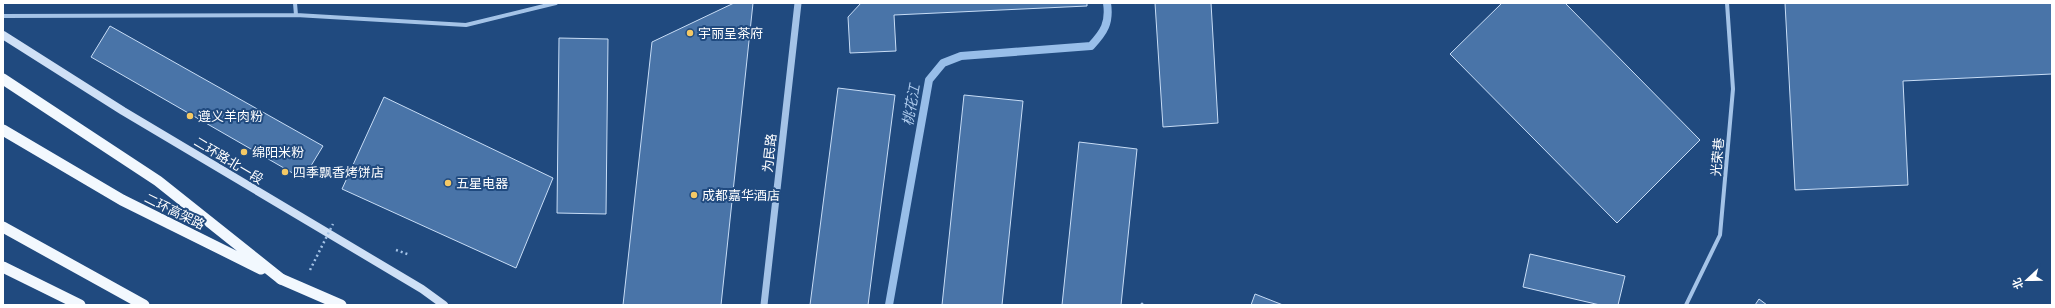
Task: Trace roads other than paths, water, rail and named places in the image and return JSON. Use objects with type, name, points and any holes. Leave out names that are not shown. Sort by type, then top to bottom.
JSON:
[{"type":"highway","points":[[3,79],[158,181],[281,279]]},
{"type":"highway","name":"二环高架路","points":[[3,130],[122,200],[281,279],[341,305]]},
{"type":"highway","points":[[3,227],[144,305]]},
{"type":"highway","points":[[3,266],[80,305]]},
{"type":"main road","name":"二环路北一段","points":[[3,35],[123,111],[422,289],[444,305]]},
{"type":"street","points":[[295,3],[296,15]]},
{"type":"street","points":[[3,16],[296,15],[466,25],[556,3]]},
{"type":"street","name":"为民路","points":[[764,305],[798,3]]},
{"type":"street","name":"光荣巷","points":[[1686,305],[1720,235],[1733,89],[1726,3]]},
{"type":"waterway","name":"桃花江","points":[[889,305],[929,80],[943,63],[961,56],[1091,46],[1103,32],[1107,22],[1107,3]]},
{"type":"place","name":"宇丽呈茶府","points":[[690,33]]},
{"type":"place","name":"遵义羊肉粉","points":[[190,116]]},
{"type":"place","name":"绵阳米粉","points":[[244,152]]},
{"type":"place","name":"四季飘香烤饼店","points":[[285,172]]},
{"type":"place","name":"五星电器","points":[[448,183]]},
{"type":"place","name":"成都嘉华酒店","points":[[694,195]]}]
